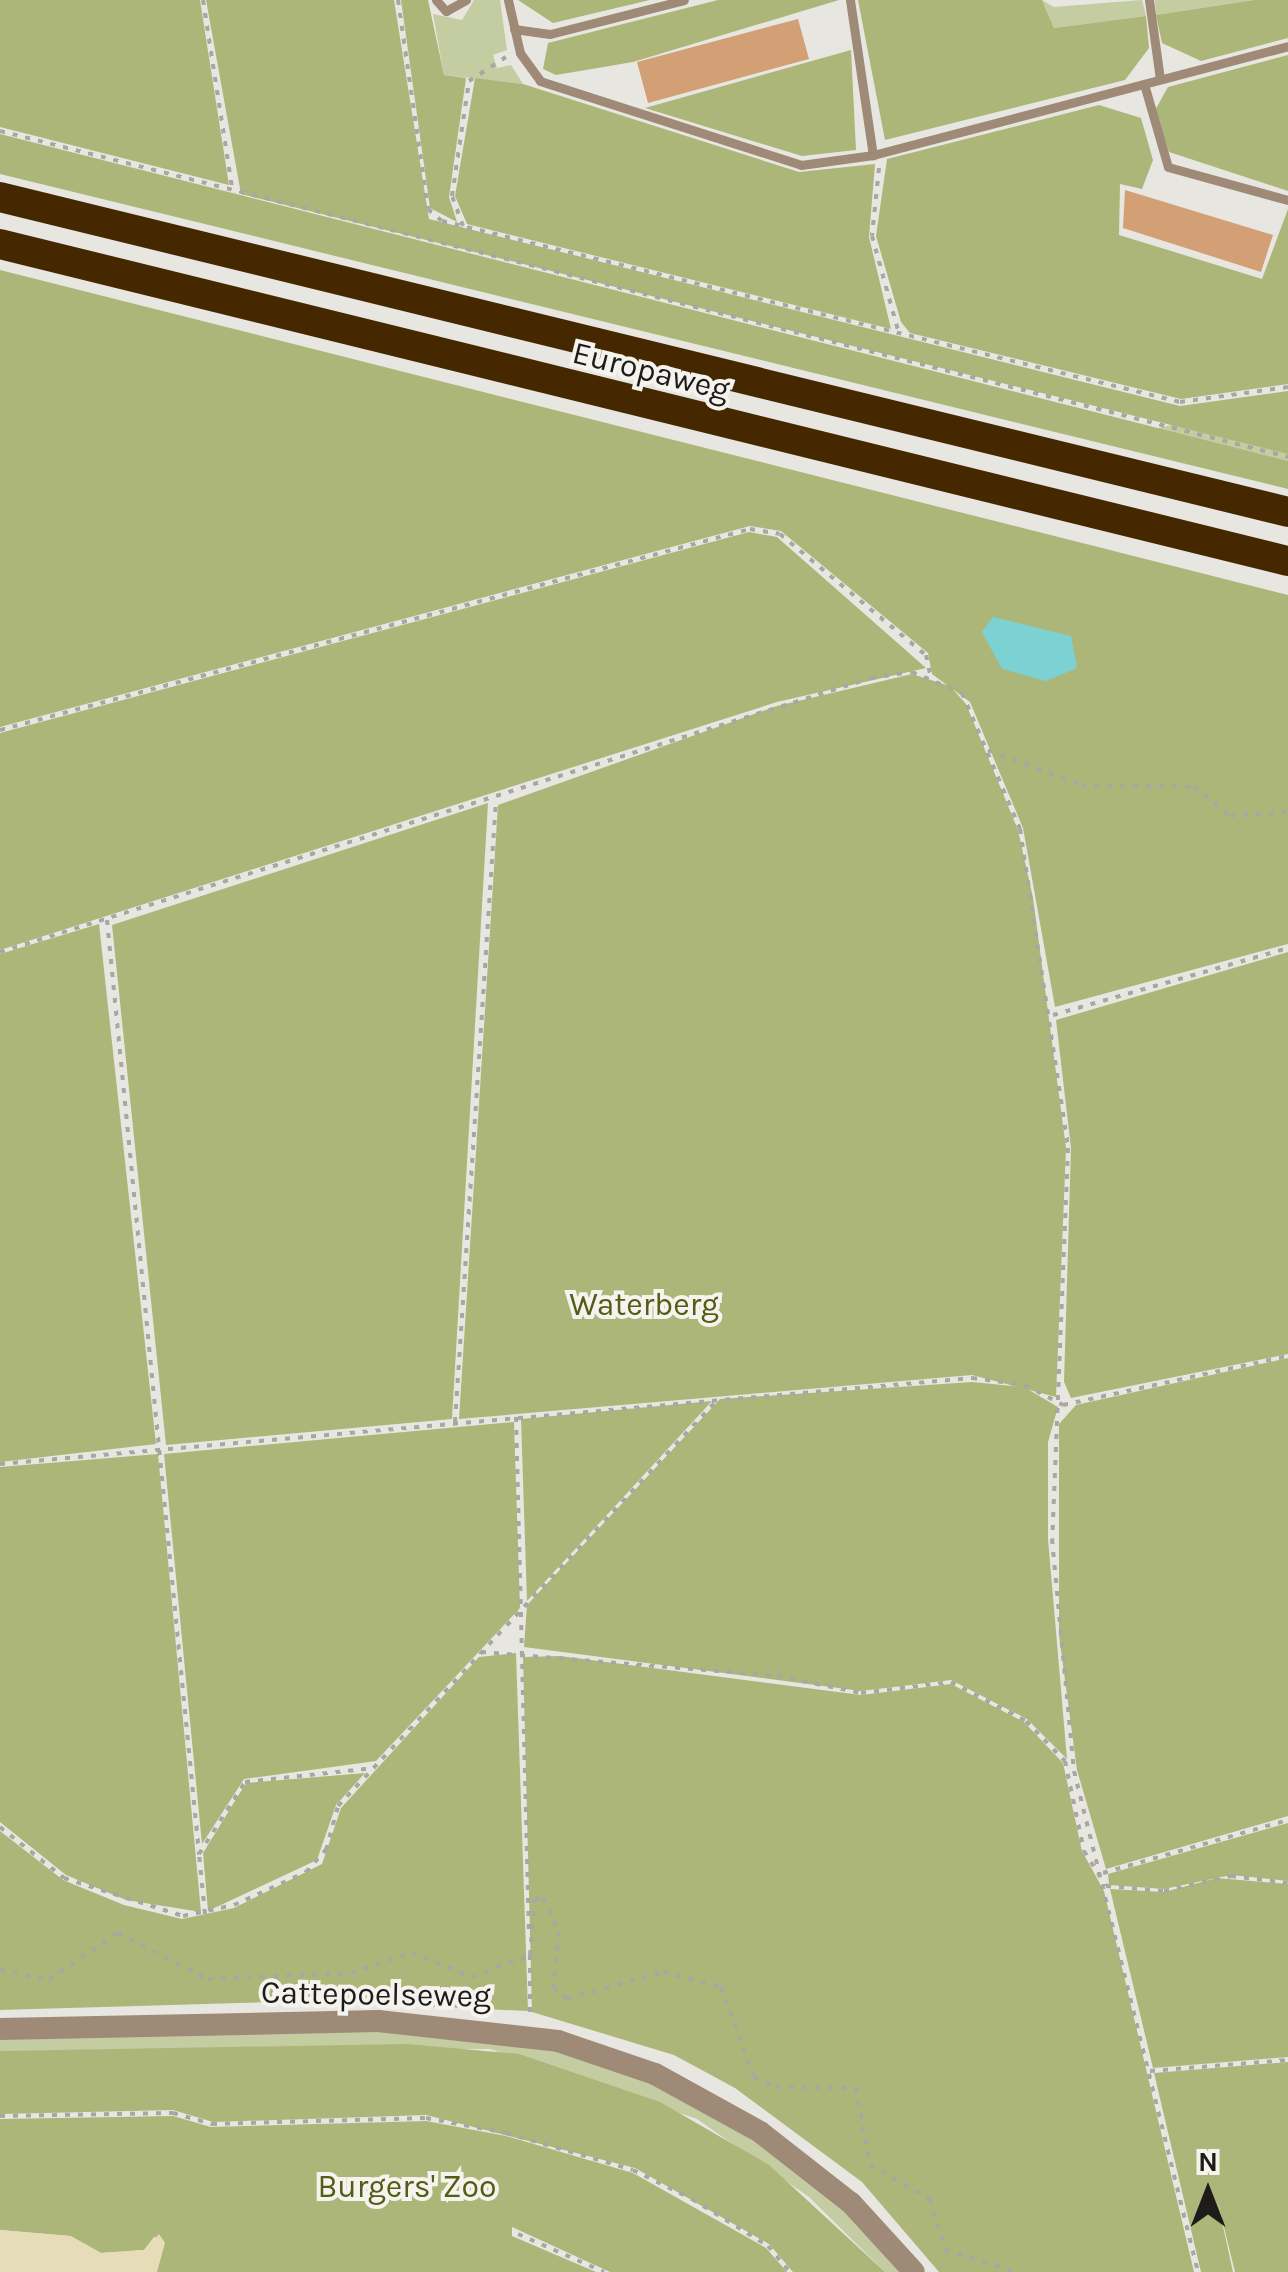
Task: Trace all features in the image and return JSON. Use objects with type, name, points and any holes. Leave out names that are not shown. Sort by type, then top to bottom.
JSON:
[{"type":"highway","name":"Europaweg","points":[[0,197],[1288,512]]},
{"type":"highway","name":"Europaweg","points":[[0,244],[1288,565]]},
{"type":"street","name":"Cattepoelseweg","points":[[0,2029],[378,2021],[530,2035],[655,2074],[741,2119],[824,2179],[914,2272]]},
{"type":"lane","points":[[436,0],[446,11],[466,0]]},
{"type":"lane","points":[[508,0],[520,53],[556,90],[802,165],[876,154],[1288,46]]},
{"type":"lane","points":[[514,29],[550,34],[684,0]]},
{"type":"lane","points":[[850,0],[876,154]]},
{"type":"lane","points":[[1149,0],[1160,79]]},
{"type":"lane","points":[[1144,84],[1168,166],[1288,200]]},
{"type":"path","points":[[203,0],[234,195]]},
{"type":"path","points":[[398,0],[428,209],[464,227],[1180,402],[1288,387]]},
{"type":"path","points":[[464,227],[452,196],[469,80],[486,62],[520,53]]},
{"type":"path","points":[[0,131],[234,195],[1288,457]]},
{"type":"path","points":[[876,154],[872,236],[899,334]]},
{"type":"path","points":[[0,730],[750,529],[780,534],[926,655],[930,675]]},
{"type":"path","points":[[0,952],[496,799],[777,704],[871,678],[930,675],[962,694],[1020,829],[1054,1016],[1068,1148],[1063,1406],[1051,1443],[1056,1636],[1074,1771],[1103,1873],[1198,2272]]},
{"type":"path","points":[[988,750],[1081,785],[1194,787],[1230,816],[1288,812]]},
{"type":"path","points":[[455,1422],[496,799]]},
{"type":"path","points":[[107,920],[205,1914]]},
{"type":"path","points":[[1054,1016],[1288,948]]},
{"type":"path","points":[[0,1464],[972,1378],[1025,1385],[1063,1406],[1288,1356]]},
{"type":"path","points":[[0,1826],[64,1878],[125,1902],[205,1914],[320,1862],[338,1806],[719,1398]]},
{"type":"path","points":[[516,1417],[530,2035]]},
{"type":"path","points":[[480,1652],[521,1652],[777,1676],[861,1693],[937,1680],[988,1696],[1065,1761],[1084,1850],[1106,1886]]},
{"type":"path","points":[[199,1854],[245,1782],[374,1768]]},
{"type":"path","points":[[1103,1873],[1288,1820]]},
{"type":"path","points":[[1106,1886],[1164,1890],[1231,1876],[1288,1883]]},
{"type":"path","points":[[1150,2071],[1288,2060]]},
{"type":"path","points":[[0,2116],[173,2113],[212,2124],[426,2118],[506,2133],[677,2191],[768,2246],[790,2272]]},
{"type":"path","points":[[518,2234],[604,2272]]},
{"type":"green space","points":[[0,0],[200,0],[229,185],[0,127]]},
{"type":"green space","points":[[206,0],[394,0],[429,219],[1180,406],[1288,391],[1288,454],[241,194]]},
{"type":"green space","points":[[401,0],[428,0],[444,75],[466,78],[449,197],[457,222],[430,208]]},
{"type":"green space","points":[[474,0],[500,0],[507,50],[493,55],[497,68],[511,65],[523,84],[444,75],[433,14],[462,20]]},
{"type":"green space","points":[[518,0],[650,0],[553,23]]},
{"type":"green space","points":[[718,0],[839,0],[633,62],[556,75],[543,69],[548,43]]},
{"type":"green space","points":[[858,0],[1042,0],[1054,28],[1146,16],[1149,48],[1125,80],[885,140]]},
{"type":"green space","points":[[1042,0],[1054,7],[1142,0],[1146,16],[1054,28]]},
{"type":"green space","points":[[1155,0],[1254,0],[1156,15]]},
{"type":"green space","points":[[1254,0],[1288,0],[1288,38],[1201,61],[1162,43],[1156,15]]},
{"type":"green space","points":[[851,50],[856,150],[802,156],[645,108]]},
{"type":"green space","points":[[1288,55],[1288,191],[1169,152],[1154,112],[1168,87]]},
{"type":"green space","points":[[475,78],[523,84],[799,172],[875,164],[869,237],[891,329],[467,224],[455,196]]},
{"type":"green space","points":[[1099,105],[1141,118],[1153,160],[1142,189],[1120,184],[1119,235],[1262,279],[1288,209],[1288,384],[1181,399],[910,333],[901,322],[876,236],[887,159]]},
{"type":"green space","points":[[0,134],[1288,461],[1288,489],[0,174]]},
{"type":"green space","points":[[0,270],[1288,595],[1288,944],[1055,1007],[1023,828],[970,702],[932,674],[928,653],[781,531],[750,526],[0,727]]},
{"type":"green space","points":[[1288,394],[1288,462],[1152,430]]},
{"type":"green space","points":[[749,532],[777,537],[926,668],[777,702],[0,950],[0,733]]},
{"type":"green space","name":"Waterberg","points":[[912,674],[950,686],[966,704],[1018,830],[1033,898],[1066,1148],[1056,1397],[972,1375],[459,1419],[498,805],[777,706]]},
{"type":"green space","points":[[488,803],[452,1419],[166,1445],[112,925]]},
{"type":"green space","points":[[99,924],[156,1444],[0,1462],[0,954]]},
{"type":"green space","points":[[1288,952],[1288,1354],[1071,1398],[1064,1382],[1071,1148],[1056,1020]]},
{"type":"green space","points":[[1288,1358],[1288,1816],[1106,1869],[1077,1770],[1059,1635],[1059,1424],[1076,1405]]},
{"type":"green space","points":[[972,1382],[1024,1387],[1058,1407],[1048,1442],[1048,1539],[1067,1759],[1027,1719],[951,1680],[861,1691],[524,1647],[527,1605],[720,1399]]},
{"type":"green space","points":[[712,1401],[617,1504],[527,1601],[521,1419]]},
{"type":"green space","points":[[514,1422],[520,1608],[376,1761],[244,1779],[202,1844],[164,1454]]},
{"type":"green space","points":[[158,1454],[201,1912],[126,1900],[66,1875],[0,1822],[0,1467]]},
{"type":"green space","points":[[516,1653],[528,2011],[307,2001],[0,2010],[0,1831],[63,1880],[124,1905],[182,1919],[234,1908],[322,1864],[341,1808],[479,1657]]},
{"type":"green space","points":[[560,1656],[861,1695],[951,1684],[1024,1722],[1063,1763],[1082,1851],[1104,1891],[1194,2272],[939,2272],[862,2182],[735,2088],[674,2055],[532,2012],[523,1657]]},
{"type":"green space","points":[[365,1773],[336,1805],[317,1860],[208,1911],[203,1853],[246,1783]]},
{"type":"green space","points":[[1288,1823],[1288,1881],[1231,1875],[1164,1889],[1109,1885],[1108,1874]]},
{"type":"green space","points":[[1217,1878],[1288,1884],[1288,2057],[1153,2068],[1110,1889],[1164,1892]]},
{"type":"green space","points":[[378,2029],[502,2037],[609,2064],[695,2102],[818,2184],[904,2272],[885,2272],[809,2197],[697,2119],[490,2049],[0,2051],[0,2037]]},
{"type":"green space","points":[[407,2044],[519,2054],[660,2102],[769,2165],[885,2272],[793,2272],[769,2244],[635,2168],[426,2115],[213,2122],[173,2110],[0,2114],[0,2051]]},
{"type":"green space","points":[[1288,2062],[1288,2272],[1235,2272],[1217,2199],[1233,2272],[1201,2272],[1154,2073]]},
{"type":"green space","name":"Burgers' Zoo","points":[[173,2116],[211,2127],[426,2121],[506,2136],[633,2173],[766,2248],[787,2272],[610,2272],[512,2227],[512,2236],[596,2272],[157,2272],[155,2236],[144,2250],[101,2253],[70,2236],[0,2230],[0,2119]]},
{"type":"sand","points":[[0,2230],[71,2236],[101,2253],[144,2250],[159,2234],[165,2243],[157,2272],[0,2272]]},
{"type":"water","points":[[993,617],[1071,636],[1077,668],[1046,681],[1002,669],[982,632]]},
{"type":"building","points":[[798,19],[809,59],[648,103],[637,62]]},
{"type":"building","points":[[1125,190],[1273,235],[1261,272],[1123,228]]}]
